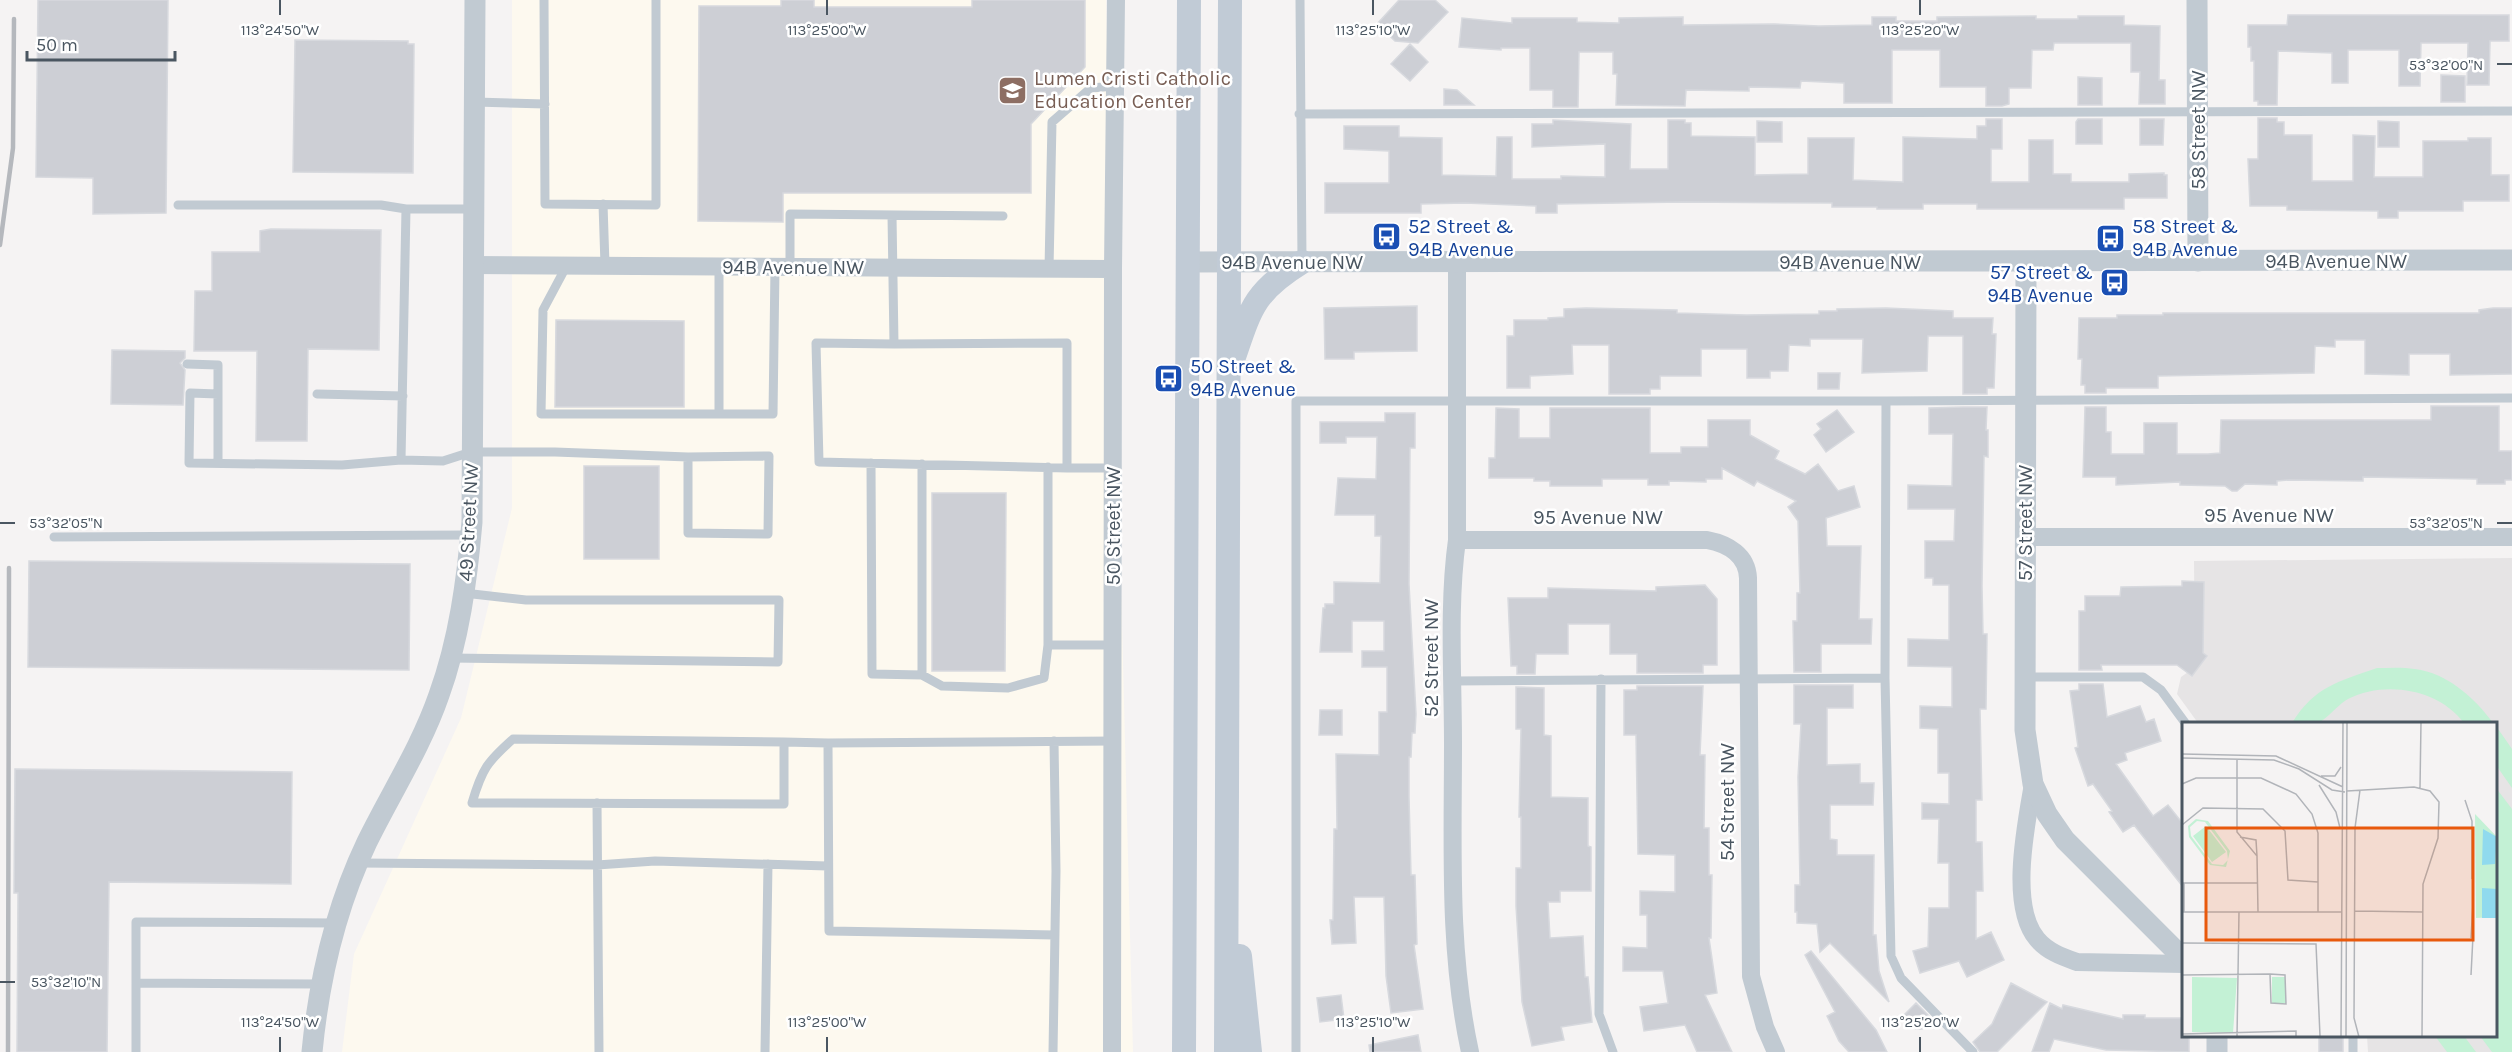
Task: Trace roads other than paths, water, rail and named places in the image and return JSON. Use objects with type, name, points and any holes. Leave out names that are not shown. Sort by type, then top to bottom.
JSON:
[{"type":"main road","points":[[1184,1052],[1189,0]]},
{"type":"main road","points":[[1227,1052],[1230,0]]},
{"type":"main road","points":[[1228,374],[1250,314],[1263,291],[1281,275],[1302,262]]},
{"type":"main road","points":[[1227,818],[1250,1052]]},
{"type":"street","name":"49 Street NW","points":[[312,1052],[321,984],[335,923],[358,863],[428,724],[450,658],[464,593],[471,535],[475,0]]},
{"type":"street","name":"50 Street NW","points":[[1112,1052],[1113,269],[1116,0]]},
{"type":"street","name":"58 Street NW","points":[[2197,0],[2198,261]]},
{"type":"street","name":"94B Avenue NW","points":[[1187,262],[2512,260]]},
{"type":"street","name":"57 Street NW","points":[[2026,261],[2025,730],[2033,784],[2047,814],[2065,840],[2182,957]]},
{"type":"street","name":"52 Street NW","points":[[1457,263],[1457,540],[1454,563],[1453,681],[1455,954],[1459,1000],[1470,1052]]},
{"type":"street","name":"94B Avenue NW","points":[[472,265],[1113,269]]},
{"type":"street","name":"95 Avenue NW","points":[[2026,537],[2512,537]]},
{"type":"street","name":"95 Avenue NW","points":[[1457,540],[1707,540],[1719,542],[1736,551]]},
{"type":"street","name":"54 Street NW","points":[[1736,551],[1744,561],[1747,571],[1751,976],[1765,1028],[1776,1052]]},
{"type":"street","name":"57 Street NW","points":[[2033,784],[2024,839],[2023,902],[2027,922],[2038,941],[2056,954],[2078,962],[2182,964]]},
{"type":"lane","points":[[544,0],[545,204],[656,205],[656,0]]},
{"type":"lane","points":[[1300,0],[1299,114],[1302,262]]},
{"type":"lane","points":[[1049,269],[1052,122],[1091,88],[1115,86]]},
{"type":"lane","points":[[474,102],[545,104]]},
{"type":"lane","points":[[1299,114],[2512,111]]},
{"type":"lane","points":[[603,204],[605,265]]},
{"type":"lane","points":[[178,205],[381,205],[406,209],[473,208]]},
{"type":"lane","points":[[401,460],[406,209]]},
{"type":"lane","points":[[567,265],[543,310],[542,414],[773,414],[783,267],[790,214],[1003,216]]},
{"type":"lane","points":[[892,215],[894,344]]},
{"type":"lane","points":[[718,266],[718,414]]},
{"type":"lane","points":[[1066,468],[1067,343],[816,343],[819,462],[1066,468],[1113,468]]},
{"type":"lane","points":[[187,364],[218,365],[218,462]]},
{"type":"lane","points":[[218,394],[190,393],[189,463],[342,465],[401,460],[443,462],[471,452],[555,452],[688,457],[770,456],[768,534],[688,533],[688,457]]},
{"type":"lane","points":[[317,394],[403,396]]},
{"type":"lane","points":[[1296,1052],[1296,401],[2512,398]]},
{"type":"lane","points":[[1886,401],[1885,678],[1891,956],[1901,978],[1973,1052]]},
{"type":"lane","points":[[871,464],[872,674],[922,675],[942,686],[1008,688],[1044,678],[1048,645],[1048,467]]},
{"type":"lane","points":[[922,464],[922,675]]},
{"type":"lane","points":[[54,537],[471,535]]},
{"type":"lane","points":[[450,658],[778,662],[779,600],[526,600],[464,593]]},
{"type":"lane","points":[[1048,645],[1113,645]]},
{"type":"lane","points":[[2025,677],[2143,677],[2162,690],[2185,722]]},
{"type":"lane","points":[[1453,681],[1885,678]]},
{"type":"lane","points":[[1601,679],[1599,1014],[1613,1052]]},
{"type":"lane","points":[[784,742],[784,804],[472,803],[479,778],[489,760],[513,739],[784,742],[828,743],[1114,741]]},
{"type":"lane","points":[[1053,1052],[1054,741]]},
{"type":"lane","points":[[828,743],[829,931],[1054,935]]},
{"type":"lane","points":[[597,803],[599,1052]]},
{"type":"lane","points":[[358,863],[597,865],[655,861],[827,866]]},
{"type":"lane","points":[[765,1052],[768,864]]},
{"type":"lane","points":[[136,1052],[136,922],[335,923]]},
{"type":"lane","points":[[136,983],[321,984]]},
{"type":"railway","points":[[0,245],[13,148],[14,19]]},
{"type":"railway","points":[[8,1052],[9,568]]},
{"type":"place","name":"Lumen Cristi Catholic Education Center","points":[[1013,90]]},
{"type":"place","name":"52 Street & 94B Avenue","points":[[1387,237]]},
{"type":"place","name":"58 Street & 94B Avenue","points":[[2111,238]]},
{"type":"place","name":"57 Street & 94B Avenue","points":[[2114,283]]},
{"type":"place","name":"50 Street & 94B Avenue","points":[[1169,378]]}]
